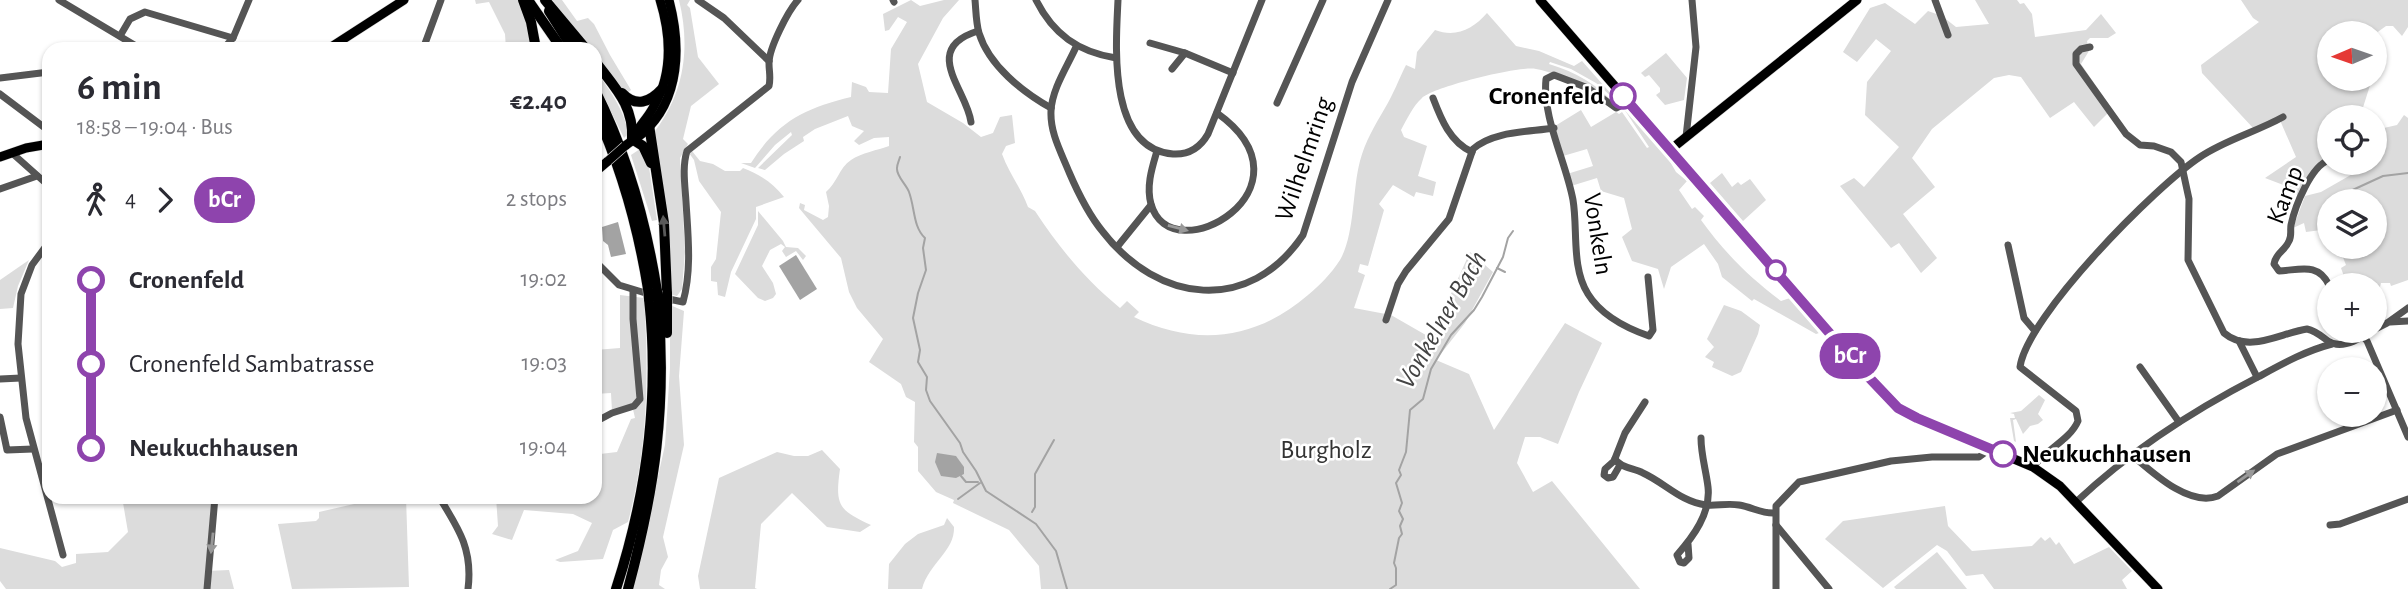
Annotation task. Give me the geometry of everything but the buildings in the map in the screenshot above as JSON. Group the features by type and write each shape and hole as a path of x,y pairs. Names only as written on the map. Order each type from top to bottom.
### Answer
{"highway":[{"path":"523,0 535,42"},
{"path":"528,0 557,42"},
{"path":"543,0 569,42"},
{"path":"543,0 580,42"},
{"path":"602,71 631,115 629,142 643,146 656,173"},
{"path":"612,85 629,99 639,102 650,100 662,89"},
{"path":"602,105 632,179 644,223 667,338 662,361 661,415 654,479 628,589"},
{"path":"616,589 637,517 650,437 657,296 665,236 649,125"},
{"path":"602,127 657,296"},
{"path":"602,133 611,148"}],"main road":[{"path":"339,42 404,0"},
{"path":"629,142 653,109 668,68 669,46 660,0"},
{"path":"602,166 642,134 666,99 676,71 677,32 669,0"},
{"path":"1540,0 1898,408 2033,467 2060,486 2158,589"},
{"path":"1670,150 1857,0"},
{"path":"0,157 42,146"}],"street":[{"path":"59,0 130,42"},
{"path":"229,42 249,0"},
{"path":"698,0 724,18 769,61"},
{"path":"602,269 614,282 633,290 684,302 688,286 685,172 687,152 769,86 769,61 788,12 798,0"},
{"path":"975,0 978,32 985,48 1007,75 1051,108"},
{"path":"1036,0 1041,11 1057,30 1076,47 1100,56 1116,58"},
{"path":"1118,0 1117,83 1123,107 1138,133 1157,151 1179,154 1196,148 1206,137 1262,0"},
{"path":"1278,103 1323,0"},
{"name":"Wilhelmring","path":"1076,47 1051,108 1053,132 1094,220 1116,247 1162,281 1197,291 1214,291 1253,280 1294,247 1304,231 1352,82 1388,0"},
{"path":"1686,138 1696,47 1692,0"},
{"path":"1935,0 1948,35"},
{"path":"425,42 438,3"},
{"path":"120,36 130,19 145,12 233,38"},
{"path":"971,122 966,103 952,77 950,59 962,38 978,32"},
{"path":"1150,43 1185,53 1233,73"},
{"path":"2090,47 2081,49 2076,54 2076,64 2123,131 2140,145 2154,146 2171,152 2182,162 2189,199 2188,260 2224,333 2238,341 2250,343 2307,329 2332,344"},
{"path":"1172,69 1185,53"},
{"path":"0,78 42,73"},
{"name":"Vonkeln","path":"1628,102 1612,107 1595,92 1558,75 1549,77 1546,89 1553,128 1573,198 1574,243 1587,293 1606,315 1648,336 1653,330 1648,277"},
{"path":"0,94 42,126"},
{"path":"1433,97 1446,128 1460,145 1472,152"},
{"path":"1157,151 1150,181 1151,205 1157,216 1165,224 1184,231 1212,227 1225,218 1249,191 1254,170 1252,153 1239,131 1217,113"},
{"path":"2033,467 2078,421 2076,411 2020,367 2035,331 2108,239 2183,169 2203,155 2283,117"},
{"path":"1386,320 1398,284 1406,271 1446,223 1472,152 1478,145 1511,134 1553,128"},
{"path":"12,153 42,180"},
{"name":"Kamp","path":"2317,167 2306,183 2291,224 2289,242 2277,254 2274,264 2278,271 2313,268 2320,273"},
{"path":"0,189 37,176"},
{"path":"1116,247 1151,205"},
{"path":"2008,245 2024,318 2035,331"},
{"path":"42,251 32,265 21,294 18,331 21,378 33,449 42,481"},
{"path":"602,418 634,406 640,399 633,290"},
{"path":"2389,322 2408,308"},
{"path":"2389,322 2408,321"},
{"path":"2238,341 2257,377"},
{"path":"2076,502 2132,455 2203,405 2302,354 2332,344 2345,343"},
{"path":"2365,343 2408,438"},
{"path":"2140,367 2179,422"},
{"path":"0,379 21,378"},
{"path":"1645,402 1625,433 1618,462 1642,472 1685,498 1707,505 1735,504 1765,513 1775,513"},
{"path":"2132,455 2179,490 2210,499 2277,454 2397,410"},
{"path":"0,417 7,450 33,449"},
{"path":"1688,544 1707,505 1708,486 1703,463 1702,438"},
{"path":"1776,589 1776,506 1799,482 1891,461 1932,457 1979,457 1990,449"},
{"path":"2330,525 2340,524 2408,499"},
{"path":"49,504 63,555"},
{"path":"207,589 214,504"},
{"path":"443,504 466,547 470,568 468,589"},
{"path":"1776,525 1829,589"}],"green space":[{"path":"475,0 518,0 522,5 531,42 506,42 505,34 489,2 476,4"},
{"path":"552,0 562,0 577,21 588,18 594,24 631,90 626,94 602,62 602,42 586,42"},
{"path":"679,0 690,0 687,5 690,8 698,57 719,84 691,106 683,139 688,144 680,158 685,252 682,289 677,296 669,294 652,135 671,104 682,71 684,36"},
{"name":"Burgholz","path":"911,0 920,6 944,0 959,0 943,18 918,64 927,102 981,137 993,133 1000,117 1012,115 1015,143 1006,146 1002,154 1028,207 1035,211 1074,263 1120,308 1127,301 1139,312 1134,317 1180,333 1225,334 1268,322 1308,295 1333,270 1345,250 1357,173 1367,140 1406,65 1415,69 1417,52 1435,30 1450,33 1464,30 1476,24 1487,13 1516,46 1539,51 1574,66 1582,61 1620,104 1596,83 1571,69 1550,62 1549,64 1594,85 1615,105 1577,84 1536,69 1496,74 1459,83 1429,93 1419,101 1401,130 1404,137 1427,146 1418,176 1436,182 1433,196 1416,192 1414,197 1393,185 1379,204 1384,210 1368,266 1360,264 1358,272 1365,275 1354,308 1391,315 1431,338 1470,252 1493,272 1465,323 1436,360 1469,374 1494,430 1565,323 1602,343 1558,444 1540,437 1525,437 1517,463 1533,492 1552,481 1640,589 1041,589 1039,566 1009,530 936,492 918,471 918,447 914,442 915,402 906,397 901,384 869,362 883,339 857,308 849,292 841,258 799,208 800,203 805,205 804,210 823,220 828,217 826,192 844,167 860,155 889,146 889,137 874,138 859,145 854,141 864,131 852,126 848,116 815,129 803,137 804,141 765,170 758,168 792,135 791,132 775,145 755,168 741,163 751,163 771,137 793,119 820,106 851,97 852,82 866,87 869,92 888,93 891,49 907,22 898,17 889,30 885,31 883,14"},
{"path":"1975,0 2017,0 2020,4 2024,3 2032,14 2035,37 2086,30 2101,14 2116,33 2108,38 2090,38 2087,41 2089,51 2081,64 2112,109 2094,127 2074,102 2050,118 2021,77 2009,75 1994,78 1932,129 1912,158 1935,187 1903,214 1937,258 1921,273 1899,243 1891,248 1840,186 1854,178 1864,187 1899,147 1865,115 1867,82 1891,51 1876,39 1857,62 1843,52 1870,8 1885,3 1915,24 1928,11 1942,16 1956,27 1989,24"},
{"path":"2241,0 2408,0 2408,27 2402,36 2393,26 2387,26 2387,21 2317,21 2317,91 2368,91 2364,105 2317,105 2317,166 2300,197 2286,186 2265,178 2296,157 2279,118 2254,129 2202,73 2201,65 2259,22 2253,18"},
{"path":"1666,53 1687,78 1684,100 1665,105 1656,95 1660,88 1649,75 1645,77 1641,73"},
{"path":"602,80 624,117 628,134 624,138 602,93"},
{"path":"1624,109 1668,158 1676,172 1687,181 1679,190 1692,209 1695,207 1704,216 1701,220 1719,243 1781,301 1790,298 1819,333 1816,334 1754,299 1752,301 1722,277 1718,264 1704,244 1671,267 1664,289 1658,269 1632,261 1622,237 1632,229 1624,198 1601,191 1597,178 1571,186 1567,174 1593,166 1587,149 1563,156 1555,126 1581,110 1591,127 1616,112 1622,112 1647,148 1649,147"},
{"path":"2404,115 2408,118 2408,280 2391,286 2387,283 2387,273 2343,273 2341,268 2346,265 2344,259 2387,259 2387,189 2326,189 2351,175 2387,175 2387,127 2397,125"},
{"path":"640,149 649,167 657,220 652,221 631,155"},
{"path":"692,151 700,161 725,171 740,171 743,168 755,173 784,197 756,207 756,219 731,272 725,297 718,295 717,282 711,281 721,212 699,181 694,160 689,153"},
{"path":"1722,173 1732,187 1738,182 1741,185 1750,179 1766,200 1743,221 1710,183"},
{"path":"2317,193 2317,231 2306,232 2304,223 2293,228 2305,196"},
{"path":"758,211 786,247 798,248 806,256 803,260 796,251 786,257 782,251 785,247 781,244 770,250 762,266 773,283 776,294 765,301 758,298 735,274 758,225"},
{"path":"29,260 18,286 13,308 0,309 0,280"},
{"path":"620,295 644,298 645,411 640,466 628,522 613,530 603,559 560,562 555,560 578,551 592,523 573,514 524,510 512,540 492,534 498,526 496,504 602,504 602,454 617,452 631,419 635,418 632,405 612,411 611,393 602,394 602,349 620,348"},
{"path":"670,305 684,311 679,376 684,445 663,537 668,557 661,570 659,585 665,589 633,589 665,445 670,368"},
{"path":"1724,305 1741,311 1760,325 1741,372 1732,376 1712,367 1714,362 1705,357 1714,347 1707,339"},
{"path":"2039,395 2045,400 2038,414 2043,420 2030,426 2023,434 2016,419 2013,420 2016,442 2014,441 2010,418 2015,418 2014,414 2010,413 2021,411"},
{"path":"822,450 840,469 838,491 841,505 852,515 871,525 860,532 827,527 792,493 761,524 757,589 700,589 698,576 719,478 777,452 808,456"},
{"path":"123,504 211,504 206,571 229,570 234,589 6,589 0,581 0,548 55,561 62,567 76,563 76,554 108,552 128,532"},
{"path":"354,504 406,504 409,587 292,589 278,524 316,521 319,512"},
{"path":"1945,506 1948,526 1972,551 2032,546 2041,537 2045,541 2050,537 2056,545 2059,542 2074,564 2109,547 2132,571 2122,580 2127,589 1994,589 1983,574 1966,576 1947,551 1937,545 1883,588 1825,539 1843,521"},
{"path":"947,518 954,527 953,535 922,589 888,589 889,564 905,544 918,534 944,525"},
{"path":"1937,552 1967,589 1894,587"}],"shaded area":[{"path":"618,222 626,254 611,257 608,245 603,241 602,227"},
{"path":"796,255 817,289 800,300 779,266"},
{"path":"937,453 956,456 964,467 964,474 956,478 941,476 935,462"}],"waterway":[{"path":"900,157 897,171 909,192 916,223 925,238 923,248 926,270 913,318 920,350 918,362 927,377 926,390 930,401 960,443 986,491 1036,524 1056,551 1067,589"},
{"path":"2355,189 2383,176 2408,173"},
{"name":"Vonkelner Bach","path":"1390,589 1396,585 1394,563 1402,534 1400,526 1403,519 1399,511 1402,503 1396,483 1401,475 1399,470 1406,452 1410,410 1423,399 1431,369 1451,335 1482,297 1513,231"},
{"path":"1497,268 1505,272"},
{"path":"1032,512 1035,507 1035,474 1054,440"},
{"path":"961,476 966,482 978,482"},
{"path":"958,499 980,483"}],"bus line":[{"name":"bCr","path":"1623,96 1882,393 1898,408 1917,418 2003,454"}],"place":[{"name":"Cronenfeld","path":"1623,96"},
{"name":"Neukuchhausen","path":"2003,454"}]}
